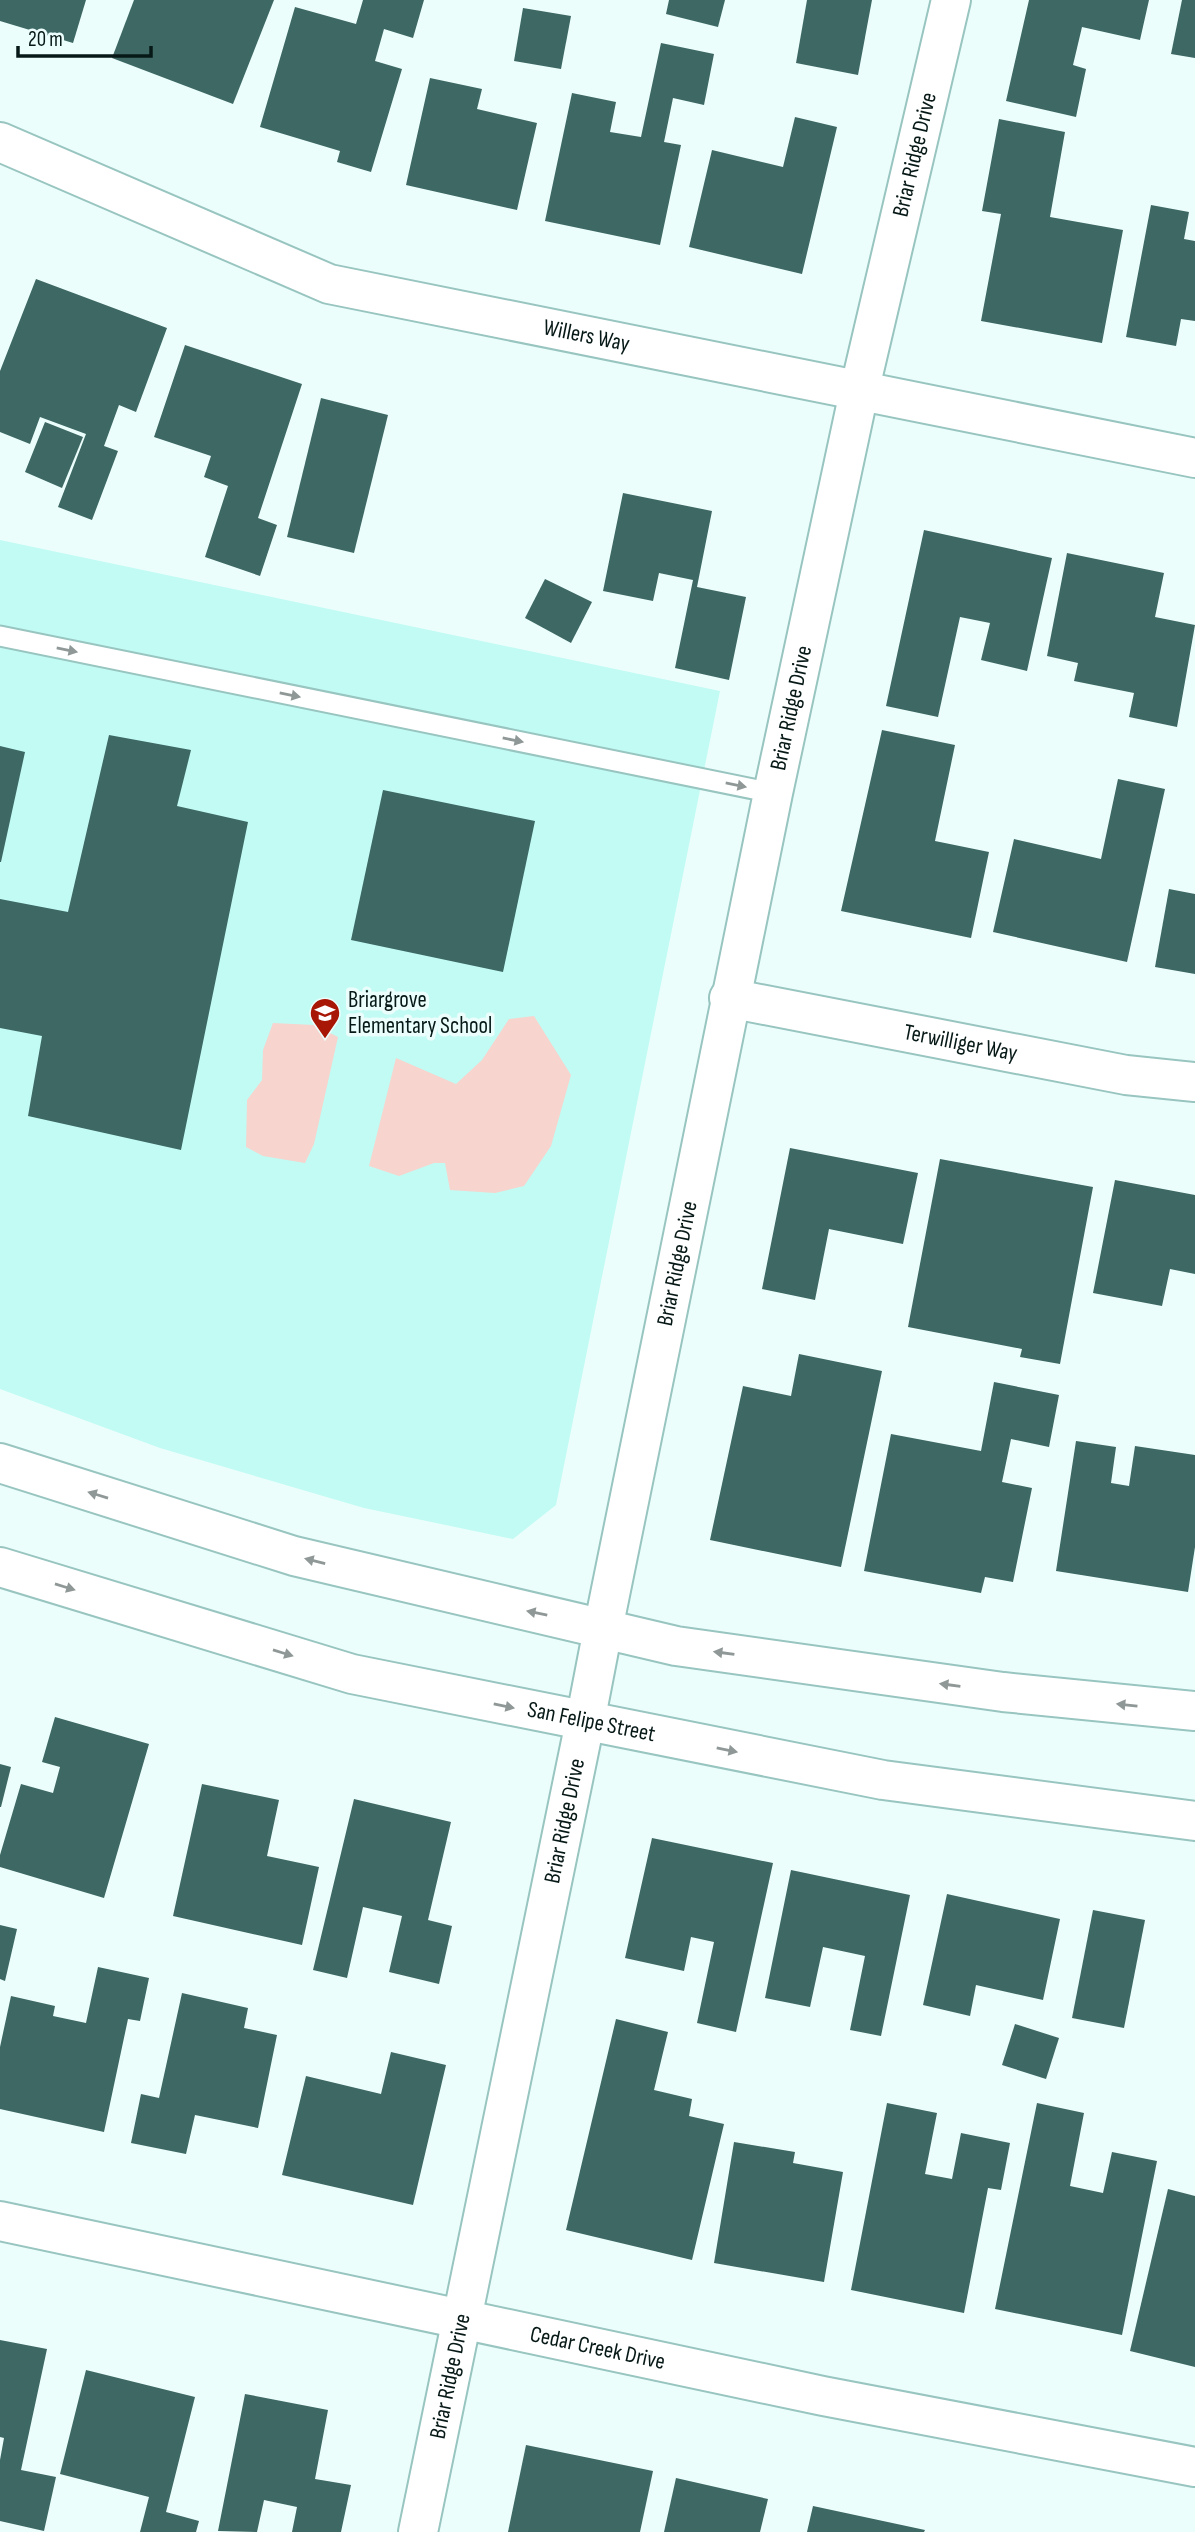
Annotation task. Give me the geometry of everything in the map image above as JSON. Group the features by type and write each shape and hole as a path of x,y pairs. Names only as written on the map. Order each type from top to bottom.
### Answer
{"street":[{"name":"Briar Ridge Drive","path":"418,2532 585,1722 729,998 859,392 951,0"},
{"name":"Willers Way","path":"0,142 329,284 1195,458"},
{"name":"Terwilliger Way","path":"729,998 1126,1075 1195,1082"},
{"path":"0,1463 293,1556 676,1646 1003,1692 1195,1711"},
{"name":"San Felipe Street","path":"0,1567 352,1674 883,1780 1195,1821"},
{"name":"Cedar Creek Drive","path":"0,2221 823,2396 1195,2467"}],"lane":[{"path":"0,636 773,793"}],"shaded area":[{"name":"Briargrove Elementary School","path":"0,540 720,691 556,1505 513,1539 364,1508 160,1448 0,1389"},
{"path":"534,1016 571,1075 551,1146 524,1186 495,1193 450,1190 445,1163 434,1163 399,1176 369,1166 396,1058 456,1084 482,1060 509,1019"},
{"path":"273,1023 314,1025 338,1037 314,1144 305,1163 263,1156 246,1147 247,1100 262,1080 263,1050"}],"building":[{"path":"0,0 86,0 73,43 0,21"},
{"path":"134,0 274,0 233,104 112,58"},
{"path":"363,0 424,0 413,38 384,29 375,61 402,69 371,172 337,162 340,151 260,127 295,7 356,24"},
{"path":"669,0 725,0 718,27 666,14"},
{"path":"807,0 872,0 858,75 796,63"},
{"path":"1029,0 1149,0 1140,40 1082,27 1073,65 1086,69 1076,117 1006,101"},
{"path":"1182,0 1195,0 1195,58 1171,54"},
{"path":"523,8 571,16 561,69 514,61"},
{"path":"661,43 714,54 704,105 673,98 664,142 681,145 660,245 545,221 572,93 616,102 610,132 641,137"},
{"path":"430,78 482,89 477,109 537,123 517,210 406,185"},
{"path":"795,117 837,127 802,274 689,247 712,150 783,167"},
{"path":"999,119 1065,132 1050,217 1123,230 1102,343 981,321 1001,214 982,211"},
{"path":"1151,205 1189,212 1184,239 1195,241 1195,321 1181,319 1176,346 1126,337"},
{"path":"36,279 167,328 136,412 119,405 104,446 118,451 92,520 58,507 86,434 40,417 30,444 0,432 0,371"},
{"path":"185,345 302,384 258,518 277,525 260,576 205,557 228,486 204,477 211,456 154,437"},
{"path":"321,398 388,415 354,553 287,537"},
{"path":"45,422 83,437 62,488 25,472"},
{"path":"623,493 712,511 697,587 746,597 729,680 675,668 693,580 659,573 653,601 603,591"},
{"path":"924,530 1052,558 1027,671 981,660 990,623 960,617 938,717 886,706"},
{"path":"1067,553 1164,573 1155,617 1195,625 1177,727 1129,717 1134,693 1074,681 1078,663 1047,656"},
{"path":"545,579 592,602 571,643 525,618"},
{"path":"882,730 955,745 935,841 989,852 971,938 841,911"},
{"path":"109,735 191,750 177,806 248,822 181,1150 28,1116 42,1036 0,1028 0,899 68,912"},
{"path":"0,746 25,752 1,862 0,862"},
{"path":"1118,779 1165,789 1127,962 993,932 1014,839 1101,859"},
{"path":"383,790 535,821 503,972 351,940"},
{"path":"1169,889 1195,894 1195,974 1155,967"},
{"path":"790,1148 918,1173 903,1244 829,1229 815,1300 762,1289"},
{"path":"940,1159 1093,1187 1060,1364 1020,1357 1022,1349 908,1327"},
{"path":"1115,1180 1195,1195 1195,1274 1170,1269 1162,1306 1093,1293"},
{"path":"799,1354 882,1371 841,1567 710,1540 743,1386 791,1396"},
{"path":"994,1382 1059,1395 1049,1447 1011,1439 1002,1482 1032,1488 1013,1582 985,1577 981,1593 864,1571 891,1434 981,1451"},
{"path":"1076,1441 1116,1447 1111,1483 1129,1486 1135,1446 1195,1455 1195,1547 1188,1592 1056,1571"},
{"path":"55,1717 149,1744 104,1898 0,1867 0,1855 21,1784 53,1793 60,1767 42,1762"},
{"path":"0,1764 11,1767 1,1807 0,1807"},
{"path":"202,1784 279,1800 267,1856 319,1867 302,1945 173,1916"},
{"path":"354,1799 451,1822 428,1920 452,1926 439,1984 389,1972 402,1916 363,1907 347,1978 313,1970"},
{"path":"652,1838 773,1863 736,2032 697,2023 714,1942 691,1937 684,1971 625,1958"},
{"path":"791,1870 910,1895 881,2036 850,2030 865,1956 823,1947 810,2007 765,1998"},
{"path":"947,1894 1060,1919 1043,2000 976,1985 970,2016 923,2005"},
{"path":"1093,1910 1145,1920 1124,2028 1072,2018"},
{"path":"0,1925 17,1929 5,1981 0,1979"},
{"path":"98,1967 149,1978 140,2021 128,2019 104,2132 0,2109 0,2047 11,1996 55,2006 53,2016 86,2023"},
{"path":"182,1993 248,2008 244,2028 277,2035 258,2128 195,2115 186,2154 131,2143 141,2094 159,2098"},
{"path":"616,2019 668,2032 654,2090 692,2099 689,2116 724,2124 692,2260 566,2230"},
{"path":"1015,2024 1059,2038 1046,2079 1002,2065"},
{"path":"391,2052 446,2065 413,2205 282,2175 306,2076 381,2094"},
{"path":"887,2103 937,2113 925,2174 952,2179 961,2133 1010,2143 1001,2190 988,2188 964,2313 851,2290"},
{"path":"1037,2103 1084,2113 1070,2186 1103,2193 1112,2152 1157,2161 1122,2335 995,2309"},
{"path":"734,2142 795,2152 793,2163 843,2172 824,2282 714,2263"},
{"path":"1168,2189 1195,2196 1195,2367 1130,2351"},
{"path":"0,2340 47,2349 21,2470 56,2477 44,2531 0,2521 0,2460 4,2438 0,2437"},
{"path":"86,2370 195,2397 166,2512 199,2521 196,2532 140,2532 149,2497 60,2474"},
{"path":"245,2394 328,2410 315,2479 351,2485 341,2532 292,2532 297,2507 264,2500 257,2532 218,2531"},
{"path":"526,2445 653,2471 640,2532 508,2532"},
{"path":"676,2478 768,2499 760,2532 664,2532"},
{"path":"813,2506 925,2530 807,2532"}],"place":[{"name":"Briargrove Elementary School","path":"325,1040"}]}
